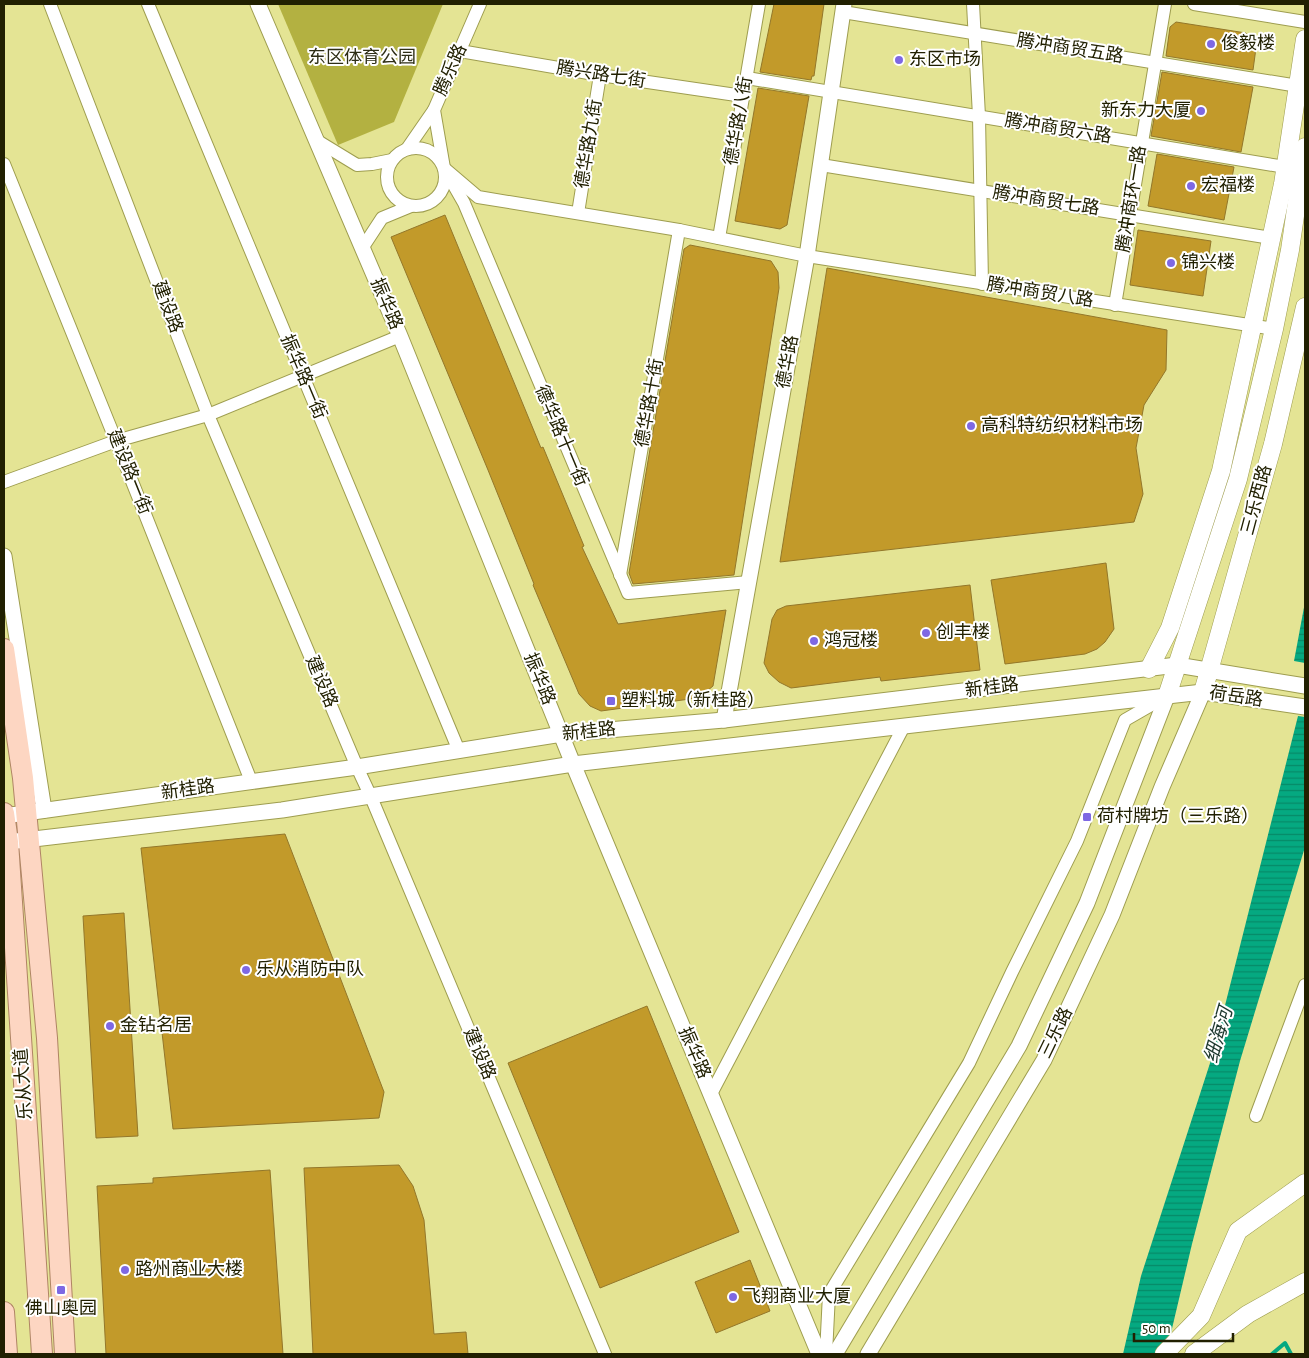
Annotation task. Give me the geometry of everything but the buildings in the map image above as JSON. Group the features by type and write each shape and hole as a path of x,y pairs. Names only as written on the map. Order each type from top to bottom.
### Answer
{"main road":[{"path":"1149,669 1170,628 1221,471 1285,167 1305,39"},
{"path":"1167,696 1238,479 1274,330 1290,250 1305,146"},
{"name":"三乐西路","path":"1203,692 1273,444 1305,307"},
{"path":"4,649 24,778 35,811 28,840 47,1038 65,1354"},
{"name":"乐从大道","path":"4,815 42,1354"},
{"path":"1168,1350 1201,1316 1238,1231 1305,1183"},
{"path":"1194,1354 1248,1314 1305,1282"},
{"path":"4,1312 7,1354"}],"street":[{"name":"建设路","path":"50,4 208,415 357,767 372,796 605,1354"},
{"name":"振华路一街","path":"148,4 459,751"},
{"name":"振华路","path":"258,4 400,336 573,764 819,1354"},
{"name":"腾乐路","path":"444,168 434,110 480,4"},
{"name":"德华路八街","path":"719,238 759,4"},
{"path":"972,4 979,116 982,284"},
{"name":"腾冲商环一路","path":"1115,305 1165,4"},
{"path":"1194,4 1305,22"},
{"name":"腾冲商贸五路","path":"844,8 974,33 1298,86"},
{"name":"德华路","path":"724,720 807,256 844,8"},
{"name":"腾兴路七街","path":"460,51 600,75 743,96"},
{"name":"德华路九街","path":"578,213 600,75"},
{"name":"腾冲商贸六路","path":"746,78 1285,167"},
{"path":"407,149 434,110"},
{"path":"316,140 357,165 392,160"},
{"path":"363,247 382,218 411,206 426,205 438,197 444,188 446,178 444,168 440,160 433,153 425,149 407,149 399,153 392,160 388,168 388,187 401,203 411,206"},
{"name":"建设路一街","path":"4,164 251,781"},
{"name":"腾冲商贸七路","path":"820,165 1271,238"},
{"name":"腾冲商贸八路","path":"444,168 478,197 680,230 807,256 1274,330"},
{"name":"德华路十一街","path":"444,168 464,203 628,593 749,582"},
{"name":"德华路十街","path":"620,576 680,230"},
{"path":"4,482 116,441 208,415 400,336"},
{"path":"4,556 35,811"},
{"name":"荷岳路","path":"1177,666 1305,686"},
{"name":"新桂路","path":"4,815 357,767 562,734 724,720 1177,666"},
{"name":"荷岳路","path":"1167,696 1203,692 1304,707"},
{"name":"三乐路","path":"868,1354 1044,1060 1112,914 1162,787 1203,692"},
{"path":"826,1354 829,1294 969,1063 1076,841 1125,720 1167,696"},
{"name":"新桂路","path":"6,841 282,810 573,764 1167,696"},
{"name":"三乐路","path":"835,1354 1019,1046 1087,903 1167,696"},
{"path":"711,1094 904,726"},
{"path":"1256,1116 1305,985"}],"green space":[{"name":"东区体育公园","path":"278,4 443,4 394,122 338,145"}],"water":[{"path":"1305,602 1305,663 1294,661"},
{"name":"细海河","path":"1298,716 1305,717 1305,847 1240,1061 1192,1244 1166,1354 1123,1354 1141,1276 1212,1057"}],"waterway":[{"path":"1272,1354 1285,1343 1291,1354"}],"place":[{"name":"俊毅楼","path":"1211,44"},
{"name":"东区市场","path":"899,60"},
{"name":"新东力大厦","path":"1201,111"},
{"name":"宏福楼","path":"1191,186"},
{"name":"锦兴楼","path":"1171,263"},
{"name":"高科特纺织材料市场","path":"971,426"},
{"name":"创丰楼","path":"926,633"},
{"name":"鸿冠楼","path":"814,641"},
{"name":"塑料城（新桂路）","path":"611,701"},
{"name":"荷村牌坊（三乐路）","path":"1087,817"},
{"name":"乐从消防中队","path":"246,970"},
{"name":"金钻名居","path":"110,1026"},
{"name":"路州商业大楼","path":"125,1270"},
{"name":"佛山奥园","path":"61,1290"},
{"name":"飞翔商业大厦","path":"733,1297"}]}
